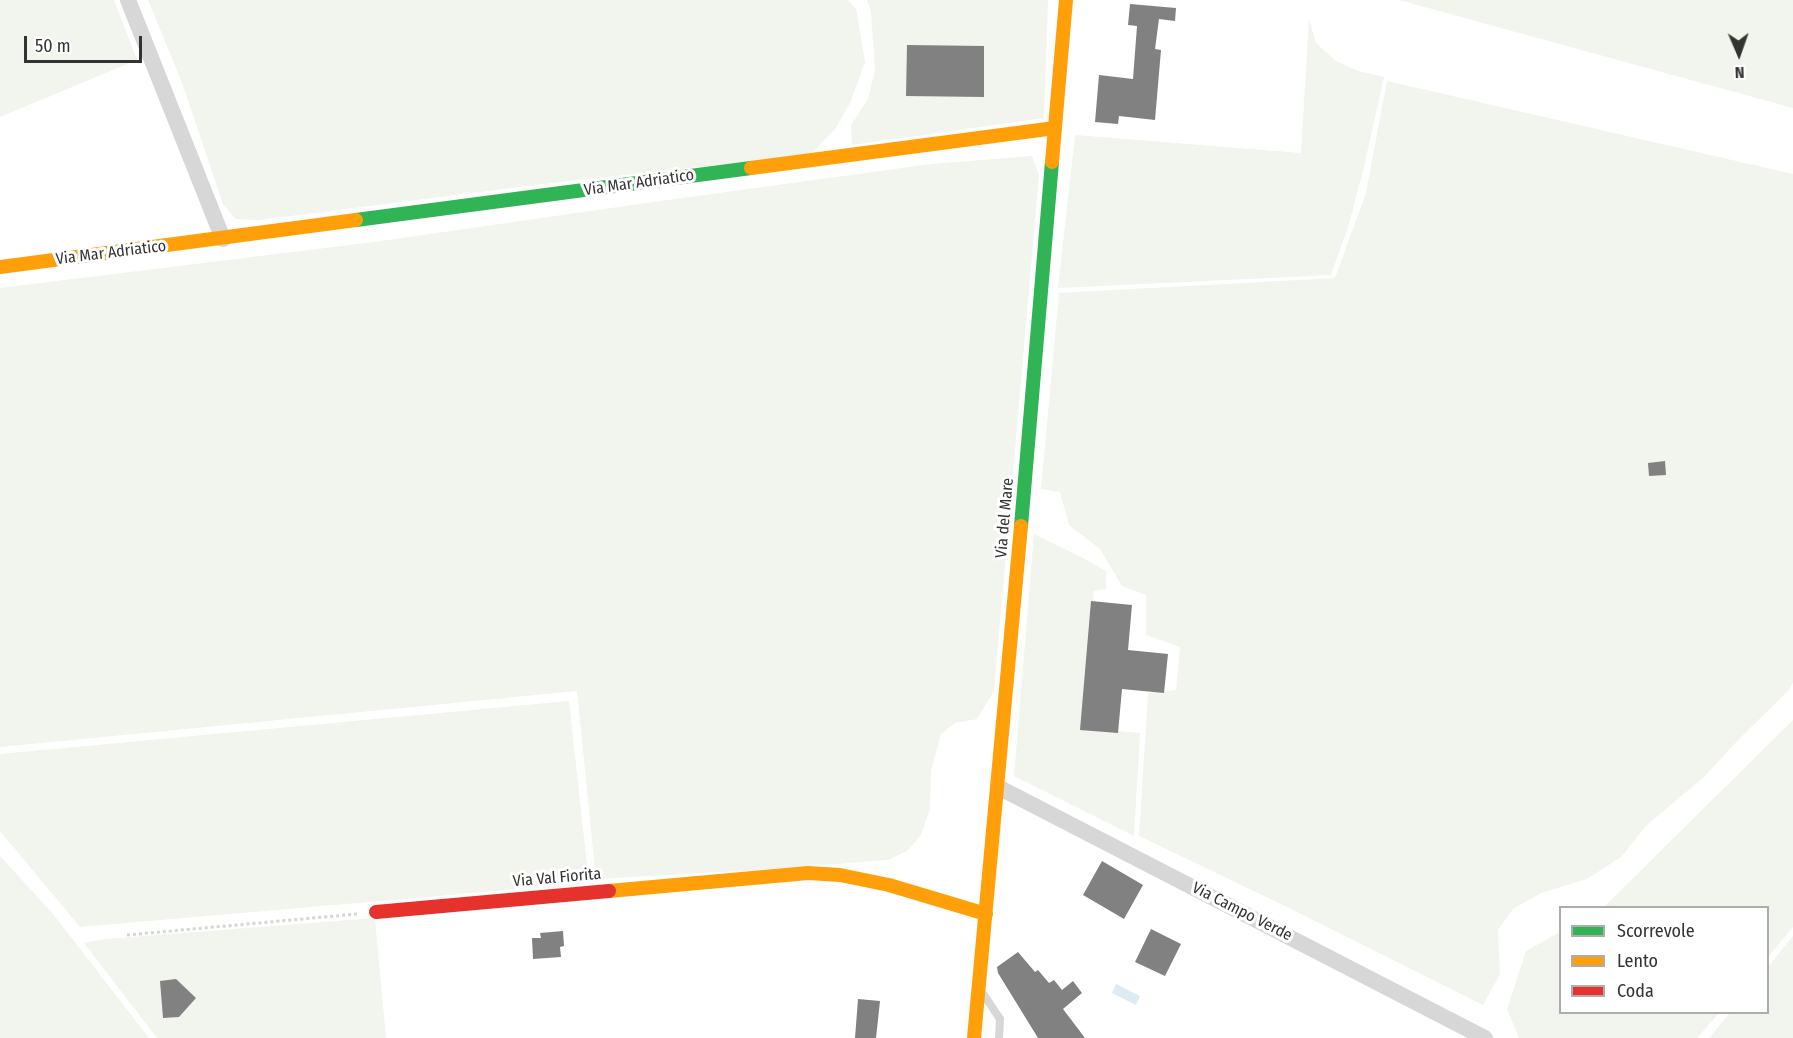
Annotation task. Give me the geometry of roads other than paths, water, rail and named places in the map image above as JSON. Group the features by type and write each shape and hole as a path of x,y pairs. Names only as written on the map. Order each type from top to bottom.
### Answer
{"street":[{"path":"128,0 223,239"},
{"name":"Via del Mare","path":"974,1038 1066,0"},
{"name":"Via Mar Adriatico","path":"0,267 1055,128"},
{"name":"Via Campo Verde","path":"998,787 1485,1038"},
{"name":"Via Val Fiorita","path":"376,912 808,873 840,875 889,885 986,914"}],"lane":[{"path":"979,988 1000,1019 999,1038"}]}
